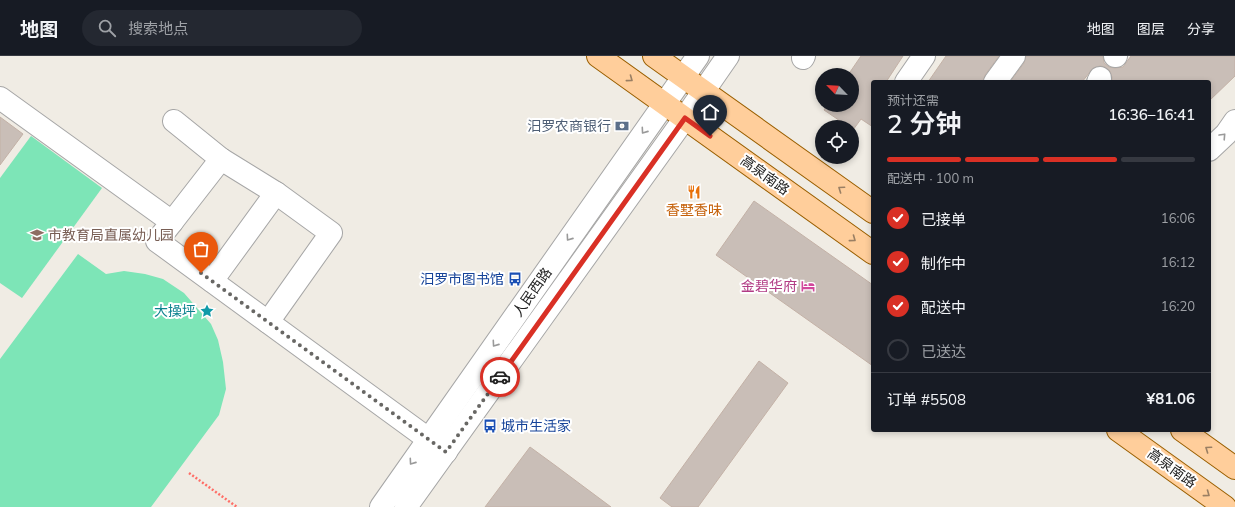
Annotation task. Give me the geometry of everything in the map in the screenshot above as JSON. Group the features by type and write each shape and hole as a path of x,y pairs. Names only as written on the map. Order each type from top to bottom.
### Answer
{"main road":[{"name":"高泉南路","path":"598,56 871,252"},
{"path":"654,56 871,211"},
{"name":"高泉南路","path":"1121,432 1225,507"},
{"path":"1185,432 1235,468"}],"street":[{"name":"人民西路","path":"381,507 698,56"},
{"name":"人民西路","path":"415,504 446,452 704,92 728,56"},
{"path":"907,80 924,56"},
{"path":"996,80 1014,56"},
{"path":"0,98 172,222"},
{"path":"174,121 222,158 276,193 331,233 268,322"},
{"path":"1211,148 1226,134 1235,121"},
{"path":"222,158 157,241 446,452"},
{"path":"212,281 276,193"}],"path":[{"path":"189,473 237,507"}],"green space":[{"name":"市教育局直属幼儿园","path":"31,136 102,188 22,298 0,283 0,178"},
{"path":"78,254 106,274 124,271 145,274 163,279 184,293 211,324 218,340 223,362 226,389 219,415 151,507 0,507 0,359"}],"building":[{"path":"861,56 903,56 887,80 871,80 871,126 861,119 859,122 859,120 839,120 827,112 859,112 859,68 853,68"},
{"path":"946,56 999,56 985,75 984,80 929,80"},
{"path":"1026,56 1103,56 1104,63 1109,67 1115,68 1123,67 1131,56 1235,56 1235,76 1211,99 1211,80 1112,80 1110,71 1105,67 1100,66 1093,68 1084,80 1011,80 1024,63"},
{"path":"0,117 23,134 0,165"},
{"path":"754,201 871,284 871,365 716,255"},
{"path":"759,361 788,383 698,507 672,507 660,498"},
{"path":"530,447 556,466 611,507 485,507"}],"way so far":[{"path":"201,273 446,452 500,377"}],"place":[{"name":"汨罗农商银行","path":"622,126"},
{"name":"香墅香味","path":"694,192"},
{"name":"市教育局直属幼儿园","path":"37,235"},
{"name":"汨罗市图书馆","path":"515,279"},
{"name":"金碧华府","path":"808,286"},
{"name":"大操坪","path":"207,311"},
{"name":"城市生活家","path":"490,426"}],"route":[{"path":"500,377 685,118 710,136"}]}
